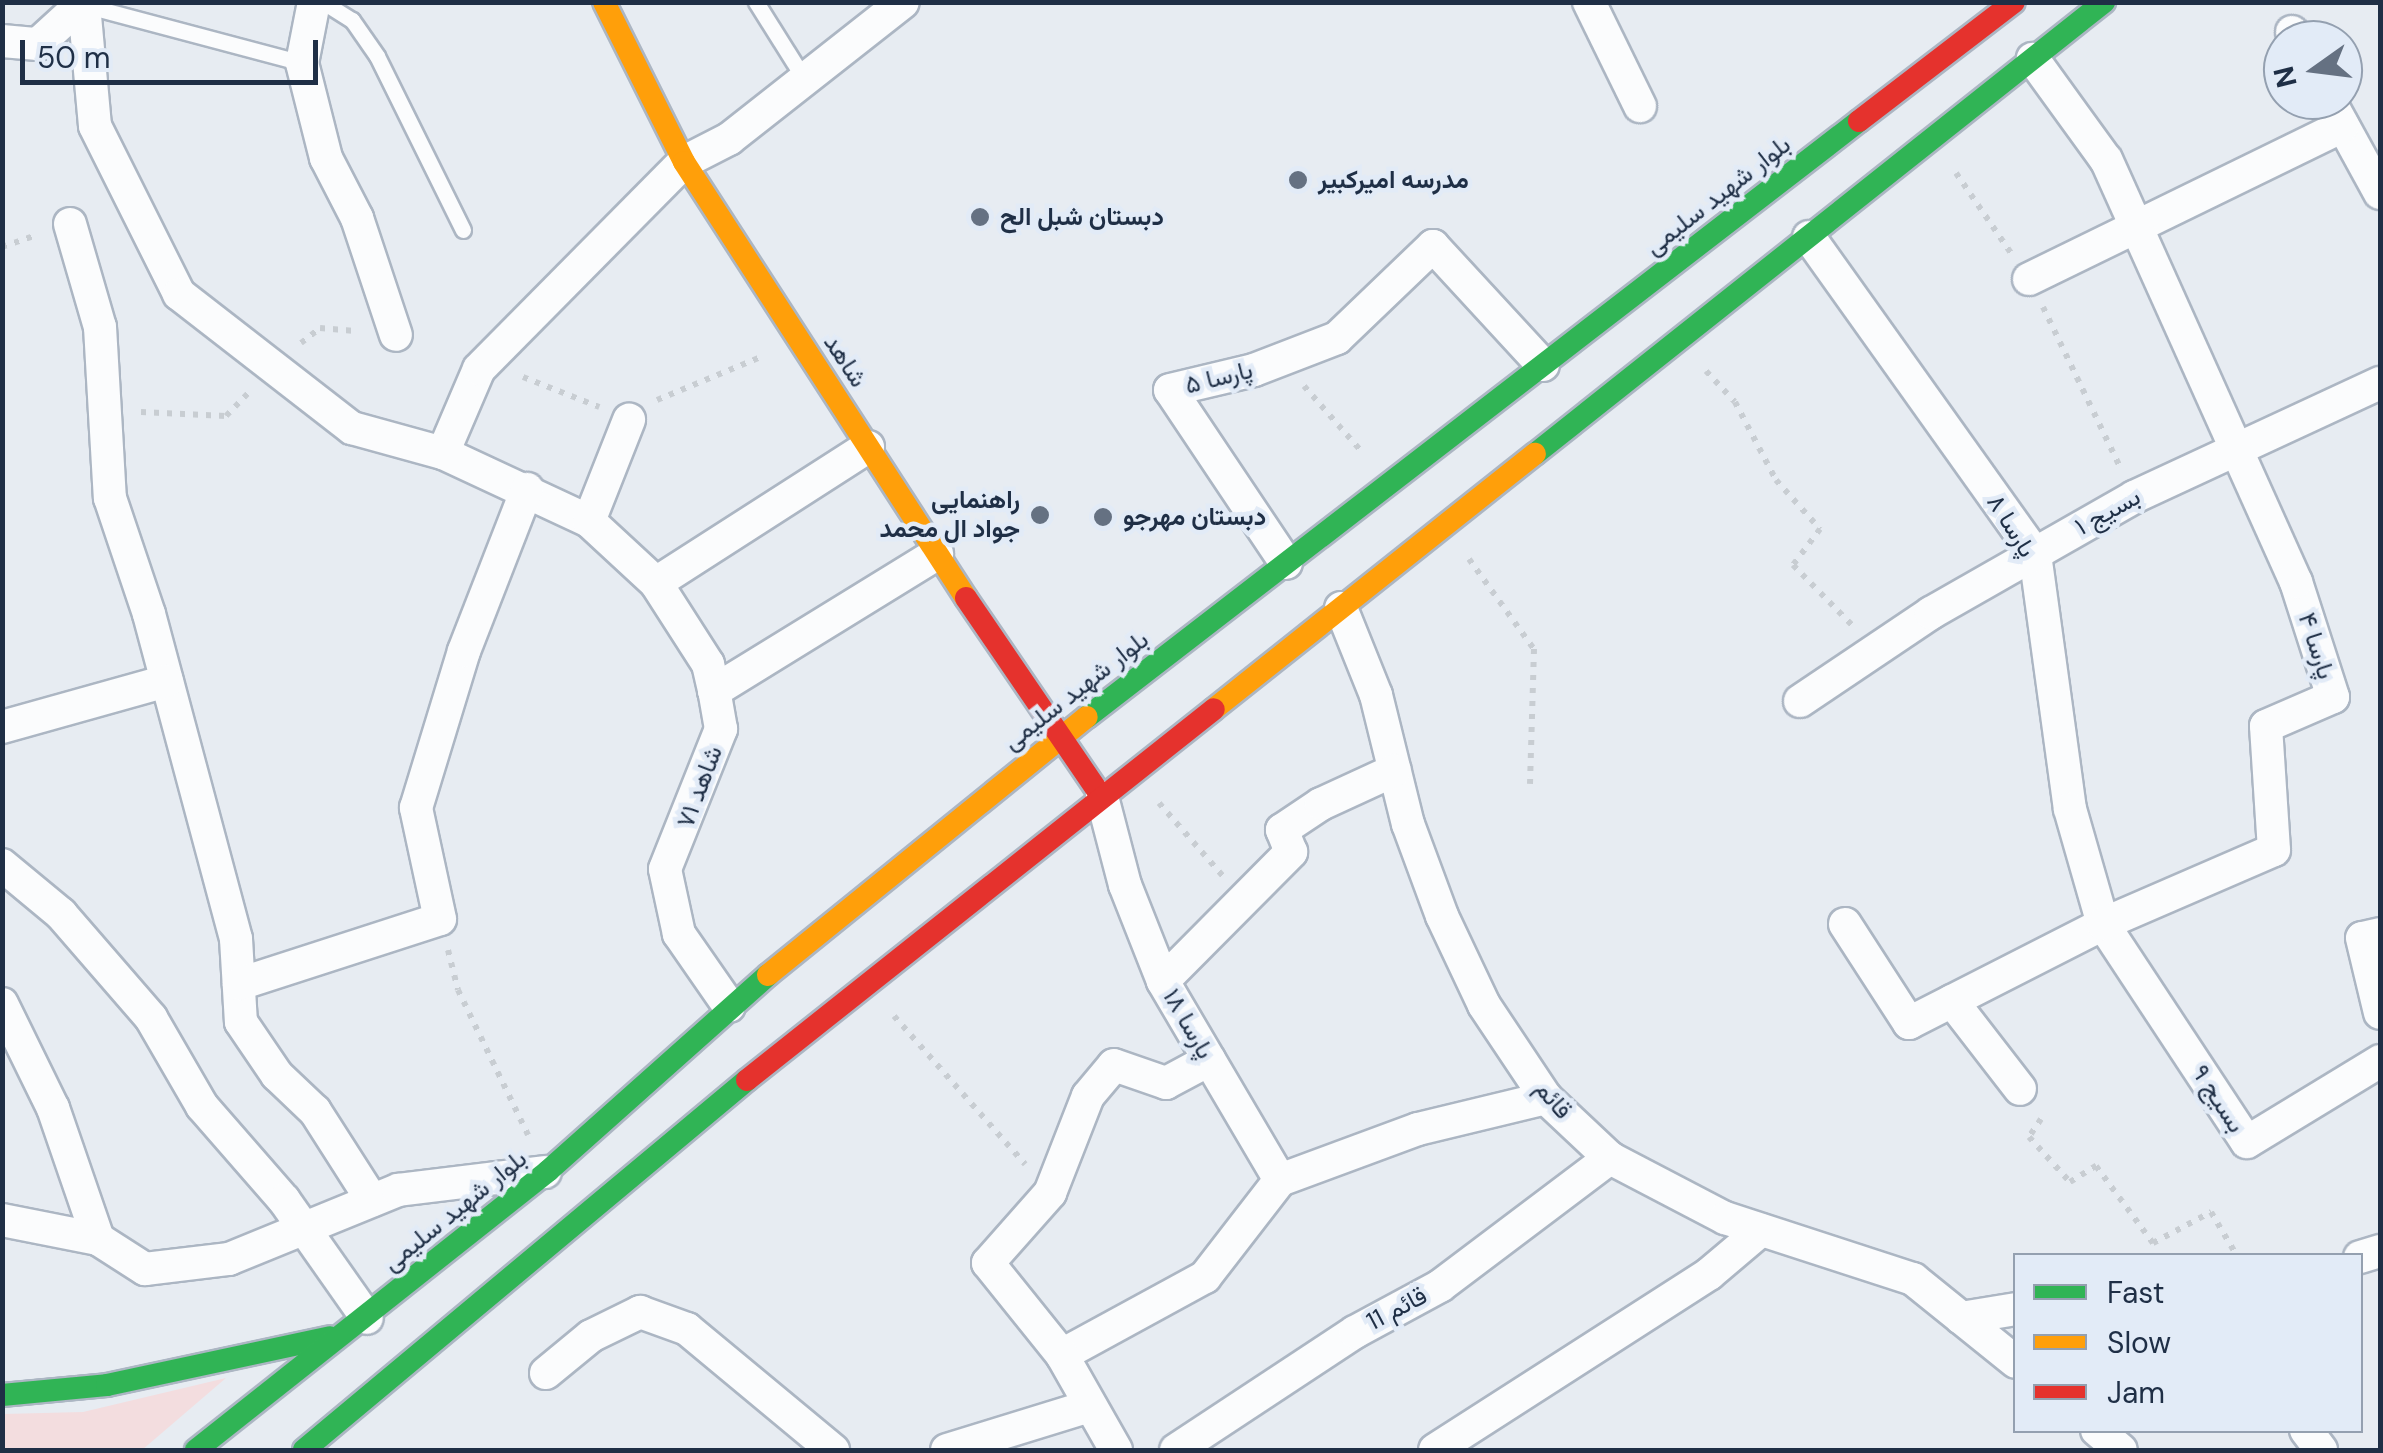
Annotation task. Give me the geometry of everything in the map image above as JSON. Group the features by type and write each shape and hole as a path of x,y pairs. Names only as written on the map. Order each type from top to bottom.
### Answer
{"main road":[{"name":"شاهد","path":"604,2 684,162 1058,740 1102,797"},
{"name":"بلوار شهید سلیمی","path":"196,1450 548,1172 729,1006 1058,740 2014,2"},
{"path":"304,1450 867,984 2104,2"},
{"path":"2,1395 107,1385 354,1327"},
{"path":"340,1450 355,1408"}],"street":[{"path":"314,2 302,63 326,158 358,218 396,335"},
{"path":"442,454 479,369 684,162 729,139 903,2"},
{"path":"1589,2 1640,106"},
{"path":"2,41 38,44 84,4"},
{"name":"شاهد ۷۱","path":"84,4 95,126 179,294 352,428 442,454 527,489 589,521 656,583 708,664 721,729 666,869 679,934 729,1006"},
{"name":"پارسا ۴","path":"1846,924 1909,1023 2103,924 2274,850 2266,726 2333,696 2296,582 2106,160 2032,60"},
{"path":"2029,279 2135,226 2324,120"},
{"path":"2340,120 2380,193"},
{"path":"70,224 100,327 110,498 167,682 236,939 240,1022 277,1075 315,1111 372,1200"},
{"name":"پارسا ۸","path":"1809,237 2034,554 2070,809 2103,924"},
{"name":"پارسا ۵","path":"1286,562 1170,390 1281,360 1337,338 1433,246 1543,364"},
{"name":"بسیج ۱","path":"1800,701 2034,554 2235,445 2380,383"},
{"path":"589,521 629,420"},
{"path":"656,583 868,447"},
{"path":"239,984 440,919 416,808 464,651 527,489"},
{"path":"714,691 937,554"},
{"name":"قائم","path":"1340,608 1376,695 1395,770 1442,916 1484,1005 1546,1098 1610,1158 1725,1218 1913,1280 2013,1360"},
{"path":"2,726 167,682"},
{"path":"1163,980 1291,852 1282,830 1321,804 1395,770"},
{"name":"پارسا ۱۸","path":"1102,797 1125,884 1163,980 1280,1180"},
{"path":"2,865 60,914 151,1018 202,1106 302,1228 354,1327"},
{"name":"بسیج ۹","path":"2103,924 2247,1142 2380,1060"},
{"path":"2380,934 2362,938 2380,1014"},
{"path":"1952,1001 2020,1088"},
{"path":"2,1004 60,1125 98,1239"},
{"path":"1116,1450 1087,1407 1062,1356 988,1264 1050,1193 1088,1096 1114,1065 1166,1083 1209,1060"},
{"path":"1062,1356 1205,1277 1246,1232 1280,1180 1418,1129 1546,1098"},
{"name":"قائم 11","path":"1176,1450 1355,1332 1440,1286 1610,1158"},
{"path":"2,1220 98,1239 145,1270 229,1259 398,1190 548,1172"},
{"path":"1435,1450 1709,1274 1761,1230"},
{"path":"1961,1318 2013,1309"},
{"path":"546,1373 591,1336 640,1312 687,1330 833,1450"},
{"path":"947,1450 1087,1407"},
{"path":"2101,1433 2121,1450"}],"lane":[{"path":"323,2 352,20 377,56 462,230"},
{"path":"756,2 805,80"},
{"path":"84,4 302,63"}],"path":[{"path":"1677,341 1735,402 1776,480 1820,529 1793,565 1876,650"},
{"path":"1281,360 1389,483"},
{"path":"1444,526 1534,649 1530,784"},
{"path":"1132,774 1244,899"},
{"path":"440,919 458,990 548,1172"},
{"path":"867,984 1050,1193"},
{"path":"2020,1088 2041,1119 2029,1137 2070,1182 2096,1166 2154,1243 2211,1212 2235,1253"}],"shaded area":[{"path":"226,1378 142,1450 3,1450 3,1414 83,1412"}],"traffic: fast":[{"path":"1535,454 2104,2"},
{"path":"1087,717 1859,121"},
{"path":"196,1450 548,1171 768,975"},
{"path":"304,1450 747,1080"},
{"path":"2,1395 107,1385 330,1337"}],"traffic: slow":[{"path":"604,2 684,162 966,598"},
{"path":"1214,709 1535,454"},
{"path":"768,975 1087,717"}],"traffic: jam":[{"path":"1859,121 2014,2"},
{"path":"966,598 1102,797"},
{"path":"747,1080 1214,709"}],"place":[{"name":"مدرسه امیرکبیر","path":"1298,180"},
{"name":"دبستان شبل الح","path":"980,217"},
{"name":"راهنمایی جواد ال محمد","path":"1040,515"},
{"name":"دبستان مهرجو","path":"1103,517"}]}
